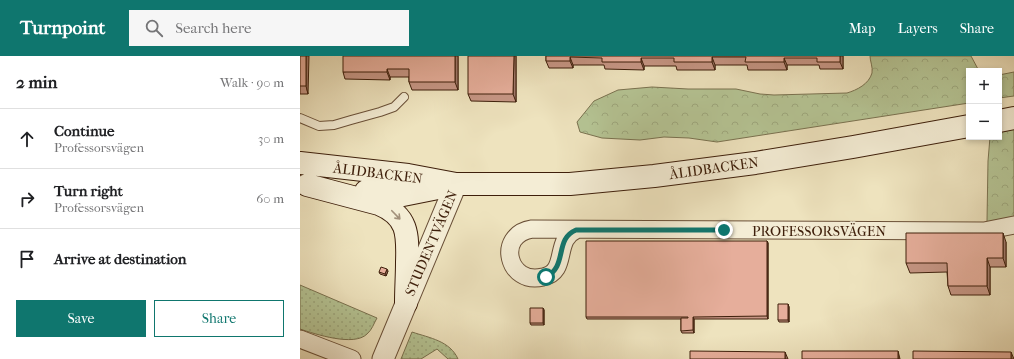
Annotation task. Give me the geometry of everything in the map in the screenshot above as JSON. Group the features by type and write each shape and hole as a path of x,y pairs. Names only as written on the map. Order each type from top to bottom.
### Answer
{"main road":[{"path":"1002,120 1014,118"},
{"name":"ÅLIDBACKEN","path":"300,162 408,175 456,184 570,184 654,176 755,163 845,149 966,127"},
{"name":"ÅLIDBACKEN","path":"304,185 403,195 456,184"},
{"name":"STUDENTVÄGEN","path":"304,185 379,204 389,208 396,214 406,230 408,241 406,303"}],"street":[{"name":"STUDENTVÄGEN","path":"383,359 456,184"},
{"name":"PROFESSORSVÄGEN","path":"576,230 984,231 1014,225"},
{"path":"300,339 352,359"}],"lane":[{"path":"300,118 318,126 334,125 394,107 404,97"}],"green space":[{"path":"870,56 971,56 977,68 966,68 966,103 717,142 689,138 664,137 640,140 602,138 580,132 577,122 594,101 618,90 652,87 736,89 774,95 847,93 862,86 870,77 872,71"},
{"path":"1014,72 1014,96 1002,98 1002,74"},
{"path":"1014,118 1014,225 984,231 987,221 990,140 1002,140 1002,120"},
{"path":"300,285 377,318 372,328 361,338 353,339 334,338 300,329"},
{"path":"412,332 445,344 458,359 448,359 437,349 421,359 401,359"}],"building":[{"path":"300,56 306,56 306,86 300,86"},
{"path":"343,56 455,56 455,82 409,82 409,69 387,69 387,72 343,72"},
{"path":"468,56 514,56 513,94 468,94"},
{"path":"546,56 840,56 840,62 817,62 817,58 784,58 784,62 745,62 746,57 712,57 712,62 674,62 674,58 641,58 641,62 602,62 602,58 570,57 570,61 546,61"},
{"path":"906,233 1003,233 1003,258 987,258 987,286 948,286 947,263 906,263"},
{"path":"586,241 767,241 767,316 693,317 693,330 681,331 681,318 688,317 586,317"},
{"path":"381,267 387,269 385,274 379,272"},
{"path":"778,304 788,304 788,320 778,320"},
{"path":"530,308 543,308 543,323 530,323"},
{"path":"690,351 785,352 785,359 690,359"},
{"path":"802,351 898,351 898,359 802,359"},
{"path":"913,351 1011,352 1011,359 913,359"}],"route":[{"path":"546,277 551,274 558,265 563,243 566,237 576,230 724,230"}]}
